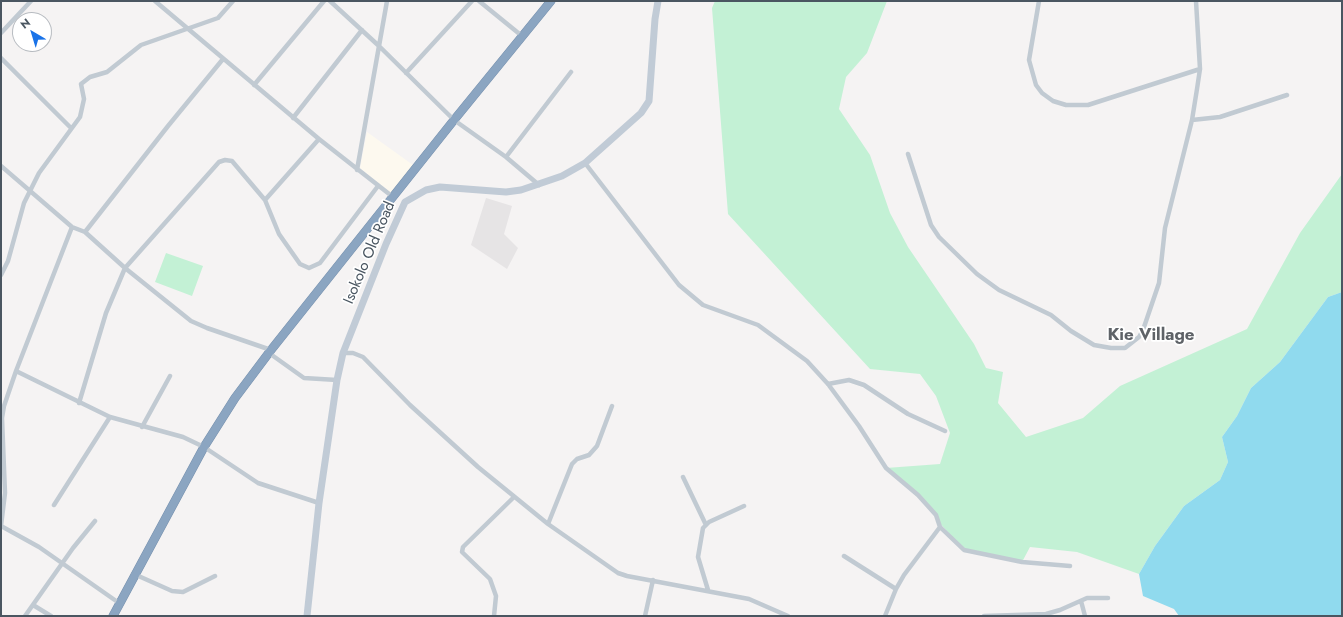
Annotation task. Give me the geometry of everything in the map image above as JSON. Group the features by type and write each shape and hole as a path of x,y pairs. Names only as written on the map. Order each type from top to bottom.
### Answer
{"highway":[{"path":"112,616 204,448 235,398 395,194 551,1"}],"street":[{"path":"1,33 31,1"},
{"path":"155,1 357,170 378,186 395,194 405,202"},
{"path":"1,275 8,261 24,203 39,173 80,117 84,99 80,88 85,80 94,75 107,72 141,46 218,18 233,1"},
{"path":"254,84 324,1"},
{"path":"330,1 379,46 454,120 506,157 540,185"},
{"path":"357,170 387,1"},
{"path":"406,73 472,1"},
{"path":"479,1 522,36"},
{"name":"Isokolo Old Road","path":"307,616 319,503 337,380 343,353 386,244 405,202 426,190 440,187 506,192 540,185 562,176 585,163 641,113 649,101 654,19 658,1"},
{"path":"1039,1 1029,60 1036,85 1042,93 1053,100 1066,105 1088,105 1200,69"},
{"path":"908,154 931,225 940,237 977,274 999,290 1051,315 1071,331 1087,341 1102,347 1120,349 1139,337 1151,310 1159,283 1165,228 1192,120 1200,69 1196,1"},
{"path":"293,118 362,30"},
{"path":"1,58 71,128"},
{"path":"85,232 168,126 224,59"},
{"path":"506,157 571,72"},
{"path":"1192,120 1220,117 1287,95"},
{"path":"265,200 319,139"},
{"path":"79,403 106,313 125,268 219,162 225,160 232,161 265,200 279,234 300,264 309,268 320,263 378,186"},
{"path":"585,163 679,285 703,305 750,322 771,334 807,361 828,384 859,426 886,468 931,508 936,515 940,527 964,550 1022,562 1070,566"},
{"path":"1,166 72,227 85,232 125,268 191,321 270,352 304,378 337,380"},
{"path":"72,227 16,371 4,406 2,418 5,493 1,526 39,547 119,603"},
{"path":"343,353 353,353 363,357 425,420 514,497 548,524 622,575 708,590 749,599 788,616"},
{"path":"16,371 110,418 183,437 204,448 258,483 319,503"},
{"path":"142,427 170,376"},
{"path":"828,384 849,380 864,385 908,414 945,431"},
{"path":"548,524 572,464 577,459 589,455 597,446 612,406"},
{"path":"54,505 110,418"},
{"path":"683,477 706,525"},
{"path":"494,616 496,596 490,579 462,552 463,548 514,497"},
{"path":"708,590 698,557 701,533 706,525 744,506"},
{"path":"25,616 95,520"},
{"path":"885,616 896,589 915,558 940,527"},
{"path":"844,556 896,589"},
{"path":"134,574 172,592 183,592 215,576"},
{"path":"645,616 653,580"},
{"path":"984,616 1046,614 1087,598 1108,598"},
{"path":"1081,601 1085,616"},
{"path":"33,606 51,616"}],"shaded area":[{"path":"367,132 413,165 391,193 360,168"},
{"path":"486,198 512,206 504,234 518,248 507,269 471,245"}],"green space":[{"path":"715,1 887,1 867,53 846,77 839,109 870,155 890,213 908,247 974,344 986,368 1003,372 998,403 1026,437 1083,418 1120,386 1247,329 1300,233 1342,174 1342,292 1328,297 1280,362 1251,388 1237,416 1222,437 1228,462 1220,480 1184,506 1155,546 1139,574 1077,552 1030,547 1022,562 964,550 936,519 935,513 886,468 940,464 950,433 936,396 920,374 870,369 728,214 712,8"},
{"path":"166,253 203,266 192,296 155,282"}],"water":[{"path":"1342,292 1342,616 1179,616 1174,609 1143,596 1139,574 1155,546 1184,506 1220,480 1228,462 1222,437 1237,416 1251,388 1280,362 1328,297"}],"district":[{"name":"Kie Village","path":"1151,336"}]}
